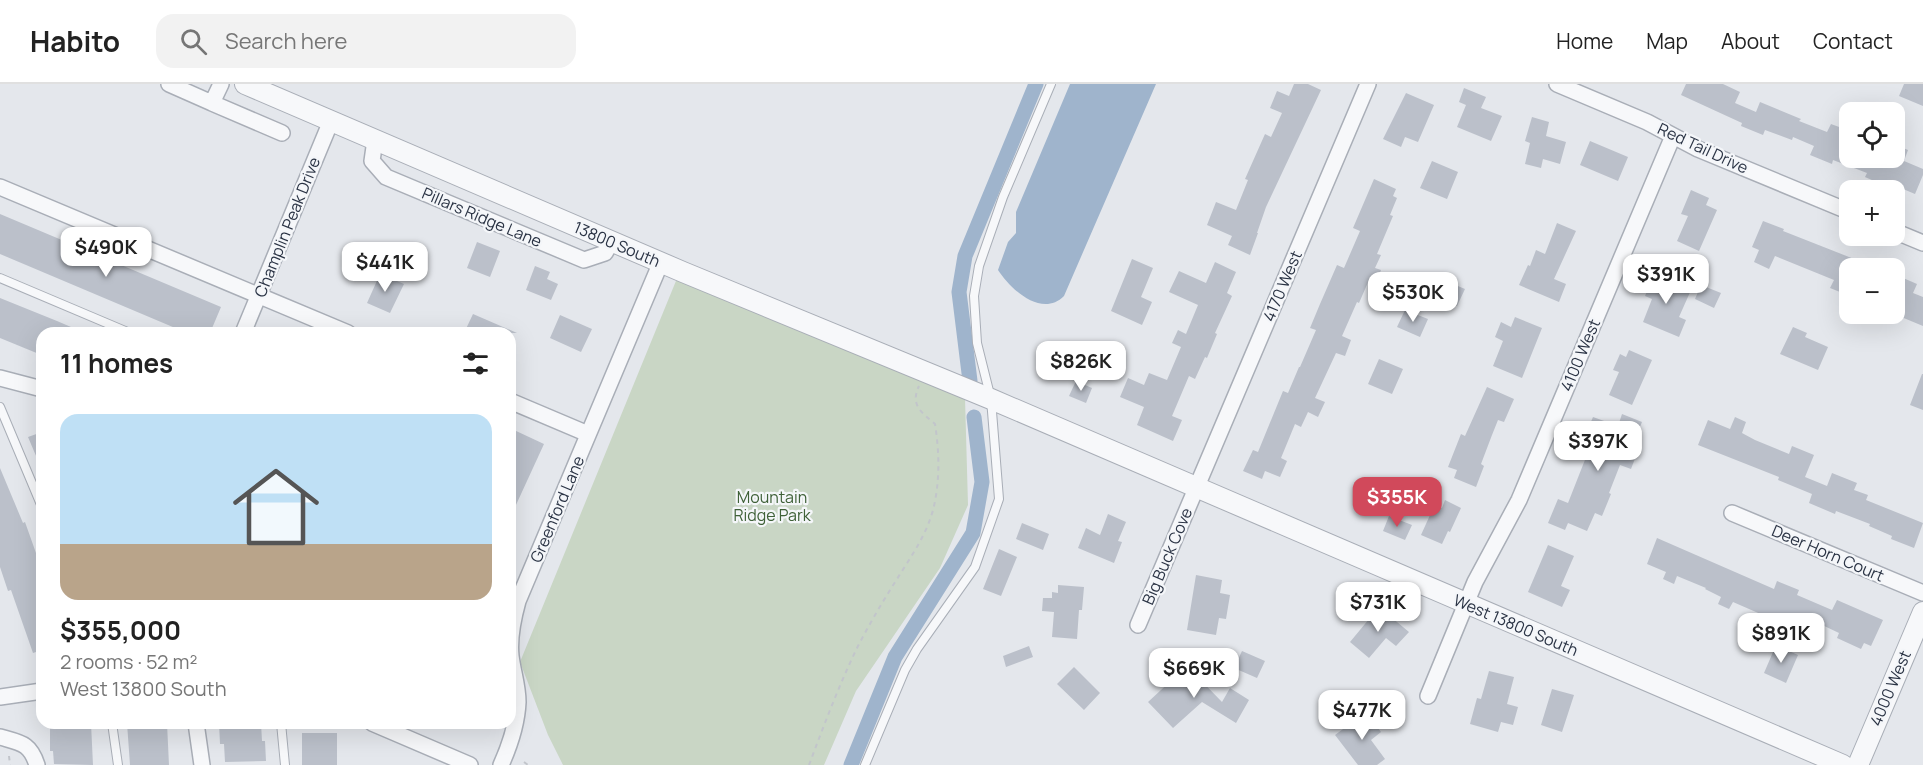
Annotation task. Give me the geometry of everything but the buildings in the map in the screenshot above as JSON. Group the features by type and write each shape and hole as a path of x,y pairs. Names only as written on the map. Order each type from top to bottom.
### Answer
{"street":[{"path":"169,84 282,134"},
{"path":"212,103 221,84"},
{"name":"13800 South","path":"245,84 612,242 991,399"},
{"name":"4170 West","path":"1196,488 1368,84"},
{"name":"Red Tail Drive","path":"1557,84 1647,122 1698,149 1839,207"},
{"name":"Champlin Peak Drive","path":"246,327 331,121"},
{"name":"4100 West","path":"1428,696 1488,555 1519,500 1673,136"},
{"name":"Pillars Ridge Lane","path":"375,140 372,161 386,177 584,260 605,253 612,242"},
{"path":"0,187 334,327"},
{"path":"1905,236 1923,243"},
{"name":"Greenford Lane","path":"516,592 588,434 661,262"},
{"path":"0,378 36,387"},
{"name":"West 13800 South","path":"991,399 1843,765"},
{"path":"516,404 588,434"},
{"name":"Big Buck Cove","path":"1137,625 1196,488"},
{"name":"Deer Horn Court","path":"1732,513 1923,593"},
{"name":"4000 West","path":"1858,765 1923,612"},
{"path":"0,697 36,692"},
{"name":"Greenford Lane","path":"516,694 518,701 516,716"},
{"path":"197,729 202,765"},
{"path":"386,729 470,765"},
{"name":"Greenford Lane","path":"501,765 514,729"},
{"path":"0,737 26,744 34,754 37,765"}],"lane":[{"path":"865,765 905,670 917,649 975,567 999,499 991,399 977,343 975,297 979,266 1003,197 1051,84"},
{"path":"0,278 116,327"},
{"path":"0,406 36,493"},
{"path":"113,729 118,765"},
{"path":"282,729 285,765"}],"path":[{"path":"809,765 837,692 858,647 916,548 935,503 939,451 935,424 922,413 915,403 915,394 920,386"},
{"path":"9,753 10,765"},
{"path":"524,762 528,765"}],"green space":[{"name":"Mountain Ridge Park","path":"678,276 965,398 968,505 940,568 856,691 824,765 563,765 548,735 520,662"}],"water":[{"path":"1070,84 1156,84 1064,296 1055,302 1037,303 1019,293 998,270 1008,242 1016,233 1016,212"}],"waterway":[{"path":"970,381 959,292 965,256 1036,84"},
{"path":"851,765 895,657 973,533 982,482 974,417"}]}
